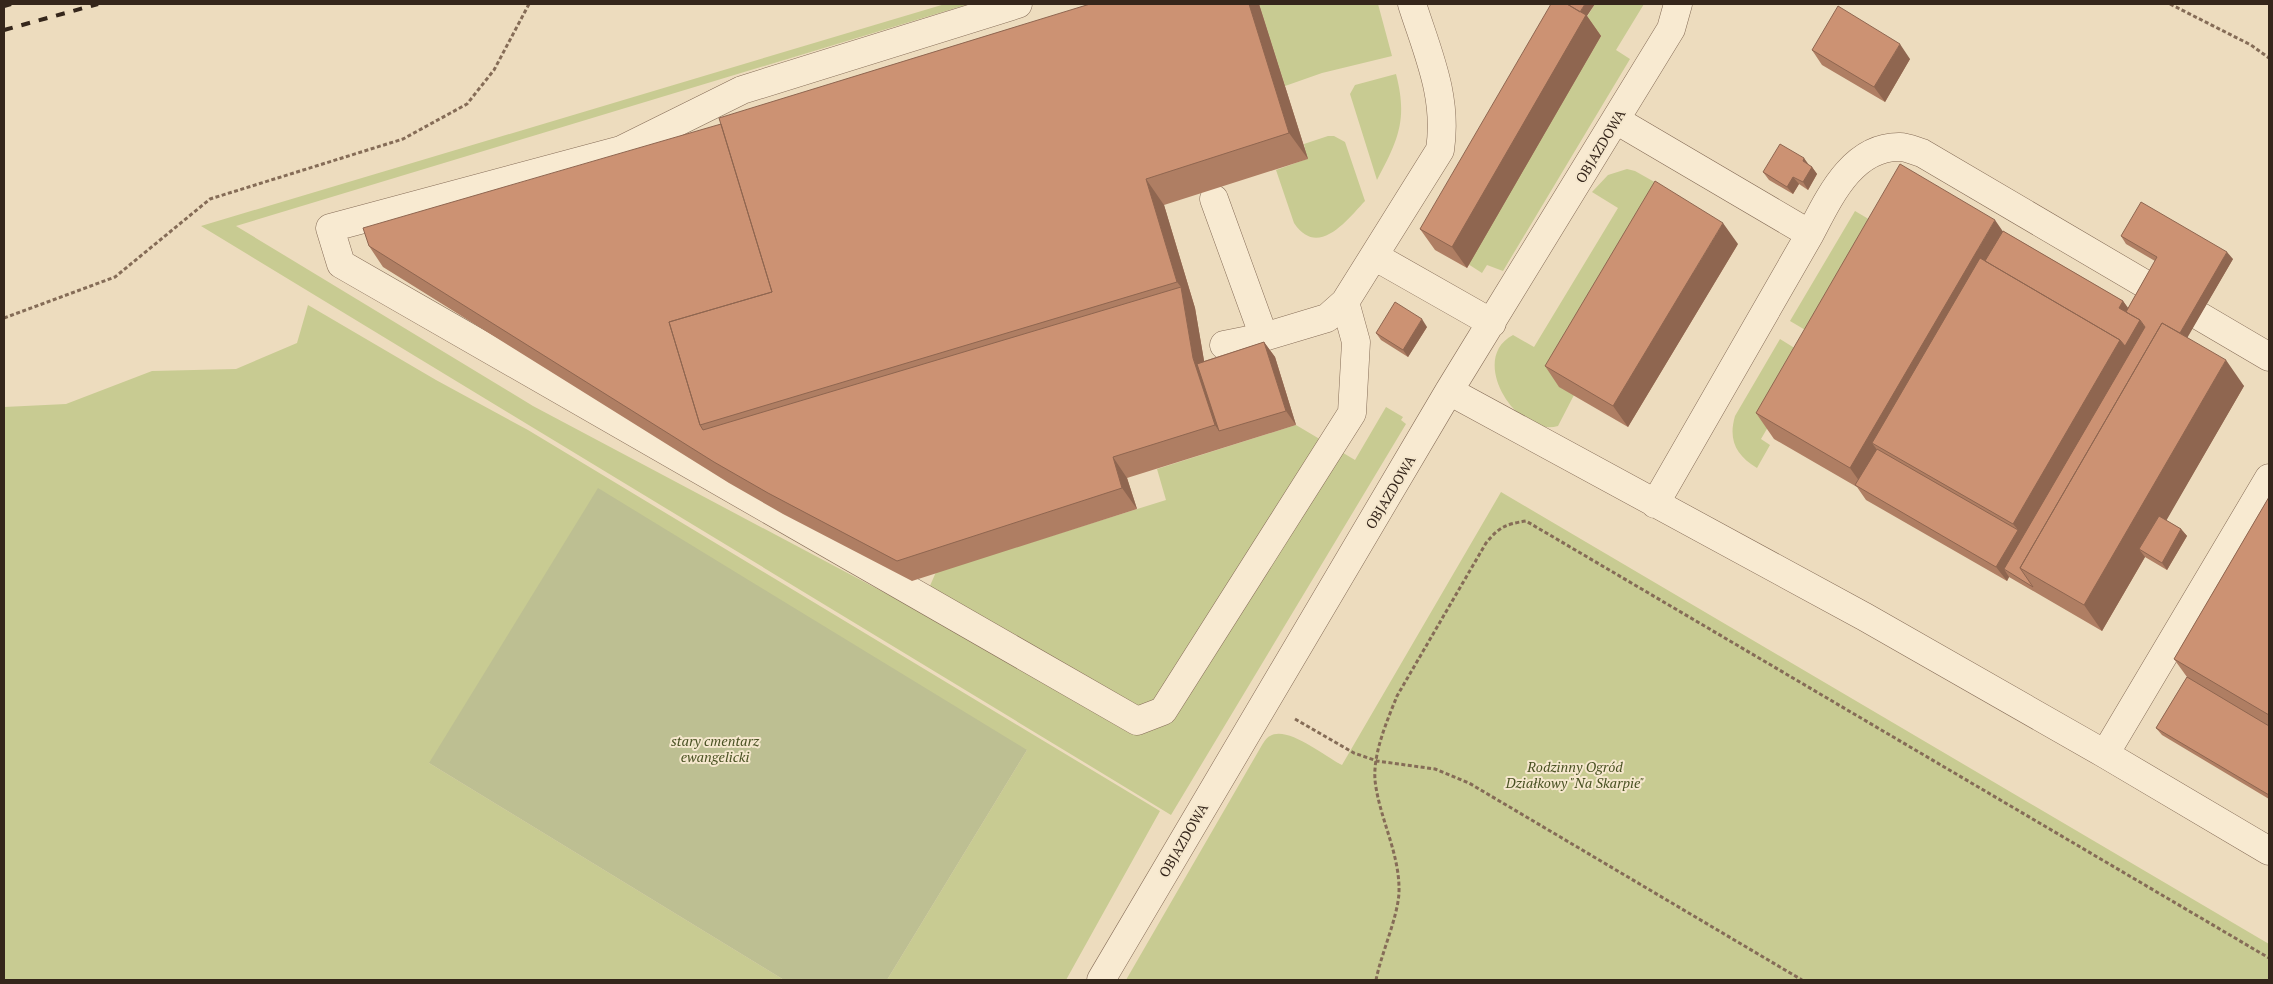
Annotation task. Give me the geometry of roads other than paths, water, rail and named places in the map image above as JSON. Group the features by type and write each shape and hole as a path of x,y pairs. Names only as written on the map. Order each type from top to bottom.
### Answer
{"street":[{"path":"1018,4 742,90 621,150 330,228 341,264 1138,721 1163,711 1352,414 1356,342 1345,302"},
{"path":"1224,345 1264,337 1327,318 1345,302 1440,150 1443,128 1442,102 1437,78 1412,4"},
{"name":"OBJAZDOWA","path":"1101,980 1264,701 1449,391 1671,29 1678,4"},
{"path":"1616,120 1810,234"},
{"path":"1655,504 1845,175 1871,154 1887,148 1902,147 1922,153 2269,357"},
{"path":"1214,199 1264,337"},
{"path":"1374,256 1492,323"},
{"path":"1449,391 1865,617 2105,754 2269,851"},
{"path":"2105,754 2269,478"}],"railway":[{"path":"4,6 11,4"},
{"path":"4,30 98,4"}],"park label":[{"name":"stary cmentarz ewangelicki","path":"715,748"},
{"name":"Rodzinny Ogród Działkowy \"Na Skarpie\"","path":"1575,774"}]}
